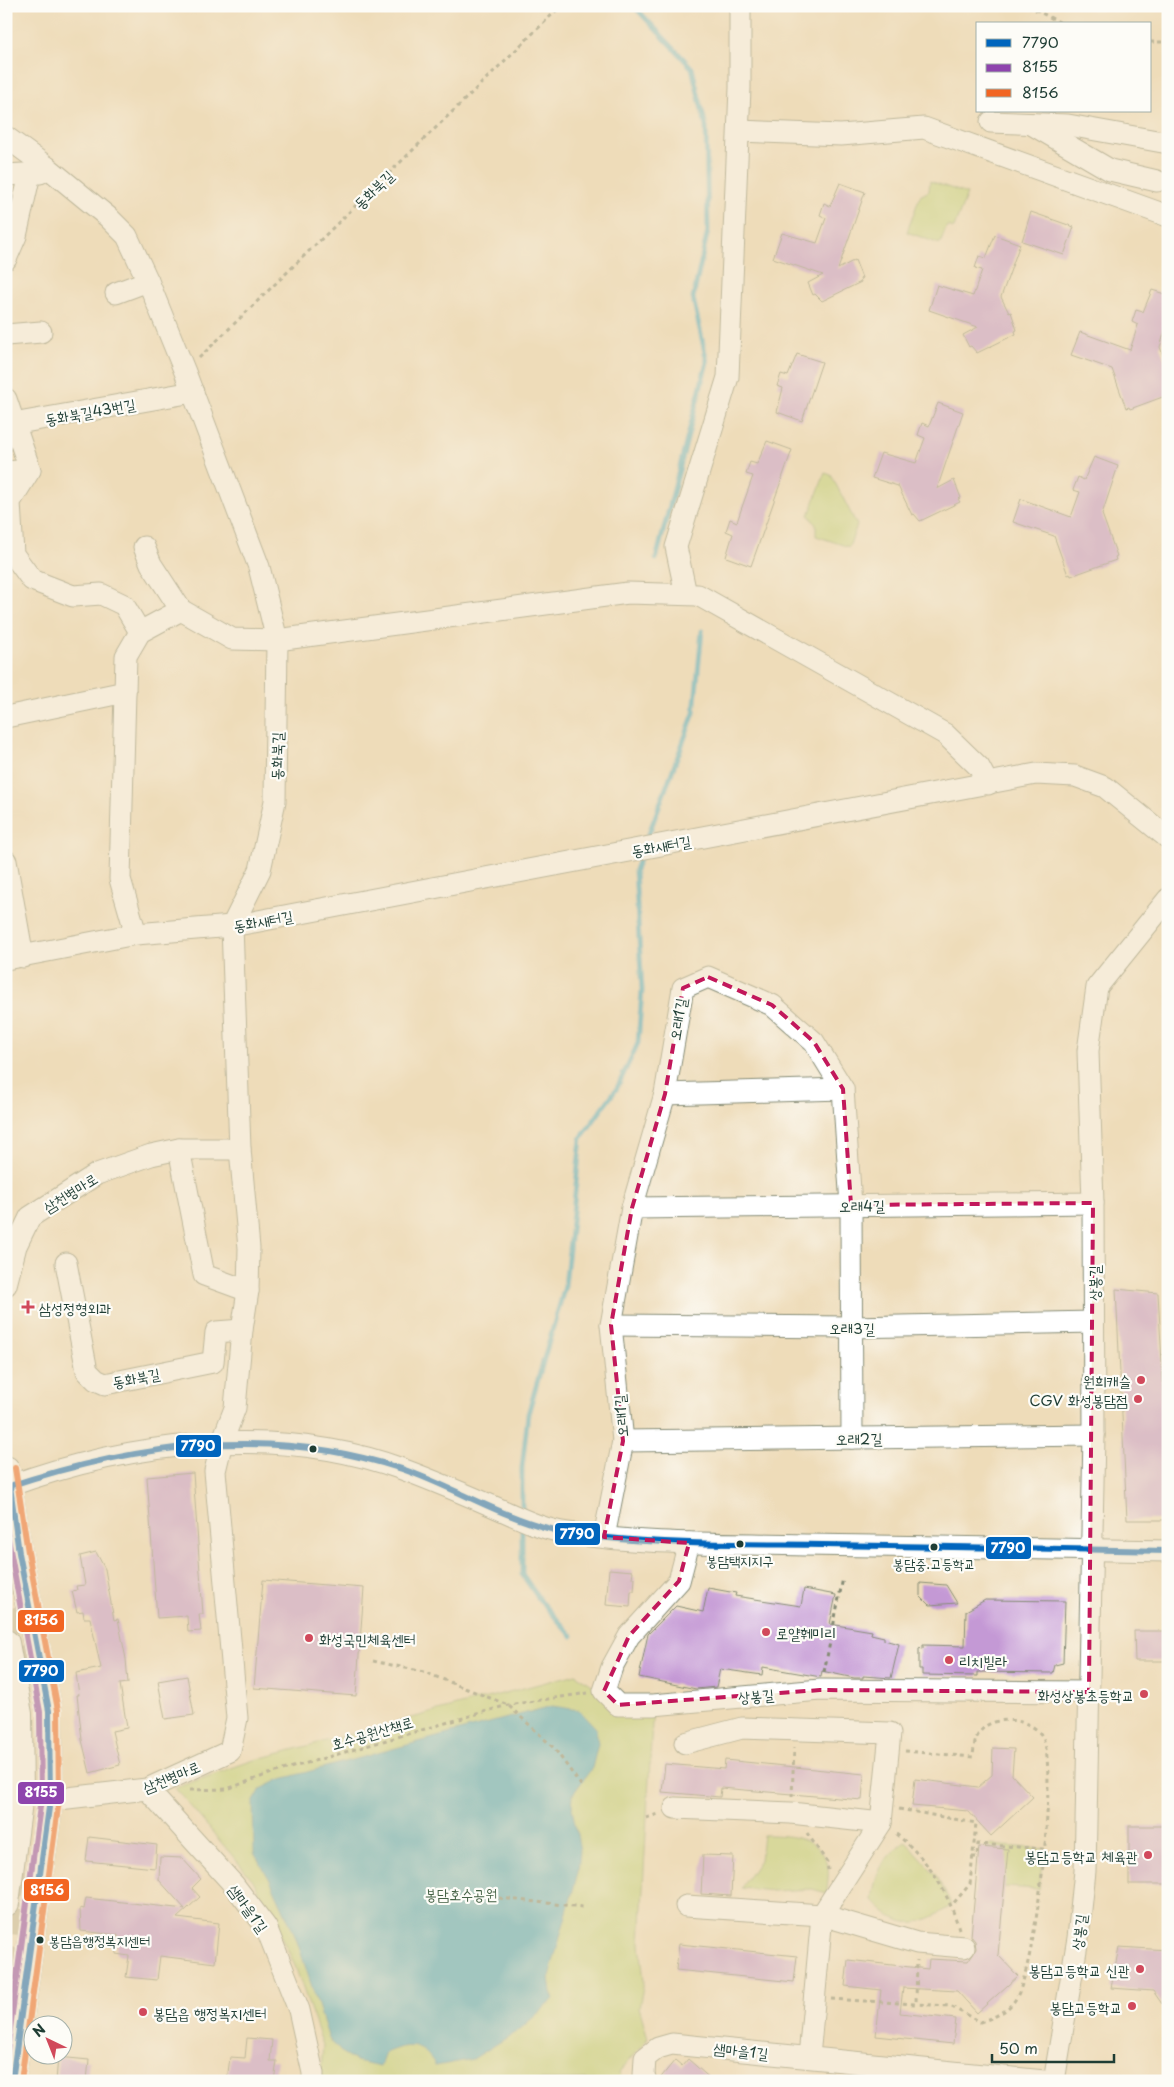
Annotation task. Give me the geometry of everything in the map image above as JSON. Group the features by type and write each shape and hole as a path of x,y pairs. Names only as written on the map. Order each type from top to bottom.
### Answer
{"main road":[{"path":"7,1481 49,1711 50,1800 12,2081"},
{"path":"6,1643 19,1714 20,1794 6,1904"}],"street":[{"path":"686,594 676,547 728,377 739,131 740,6"},
{"path":"991,122 1100,129 1168,142"},
{"path":"1031,124 1110,170 1157,181"},
{"path":"739,131 841,135 924,128 1168,216"},
{"name":"동화북길","path":"6,137 38,171 108,217 127,236 148,281 185,372 260,567 277,640 275,800 260,870 232,926 240,1149 249,1248 248,1291 242,1330 235,1408 222,1442 215,1471 237,1718 230,1751"},
{"path":"6,175 38,171 16,236 6,259"},
{"path":"116,293 148,281"},
{"path":"6,335 41,332"},
{"name":"동화북길43번길","path":"13,424 193,392"},
{"path":"6,399 30,470"},
{"path":"6,472 30,470"},
{"path":"30,470 10,502 13,554 32,580 73,596 101,594 124,605 140,632"},
{"path":"144,547 151,564 181,610 232,639 277,640 628,593 698,594 945,734 979,767 988,784"},
{"path":"136,934 120,879 126,656 140,632 181,610"},
{"path":"6,718 125,692"},
{"name":"동화새터길","path":"6,861 14,958 136,934 232,926 1036,774 1075,776 1106,787 1168,838"},
{"name":"상봉길","path":"1054,2081 1078,1938 1085,1871 1094,1436 1093,1203 1088,1051 1097,987 1168,899"},
{"name":"오래1길","path":"604,1538 623,1442 612,1325 632,1208 665,1094 682,988 708,977 772,1005 814,1042 843,1089 850,1205 852,1438"},
{"path":"665,1094 843,1089"},
{"path":"240,1149 179,1149 204,1275 248,1291"},
{"name":"삼천병마로","path":"6,1285 16,1246 30,1217 97,1174 151,1155 179,1149"},
{"name":"오래4길","path":"632,1208 1093,1203"},
{"name":"동화북길","path":"66,1263 88,1371 96,1380 105,1384 213,1362 216,1332 242,1330"},
{"name":"오래3길","path":"612,1325 851,1327 1093,1322"},
{"name":"오래2길","path":"623,1442 1094,1436"},
{"path":"7,1481 42,1475 132,1454 222,1442 302,1445 374,1459 430,1479 533,1524 565,1533 604,1538 689,1543 1168,1551"},
{"path":"604,1691 612,1667 628,1636 679,1581 689,1543"},
{"name":"상봉길","path":"604,1691 618,1705 653,1704 820,1690 1089,1692"},
{"path":"685,1743 742,1728 893,1736 882,1815 822,1915 808,2057"},
{"name":"삼천병마로","path":"50,1800 147,1789 230,1751"},
{"name":"샘마을1길","path":"147,1789 234,1885 266,1927 299,2010 313,2073 313,2081"},
{"path":"675,1808 882,1815"},
{"path":"686,1906 822,1915 917,1943 964,1947"},
{"name":"샘마을1길","path":"646,2081 644,2058 658,2048 672,2044 808,2057 863,2072 1044,2081"}],"path":[{"name":"동화북길","path":"185,372 561,6"},
{"path":"1028,6 1059,22"},
{"path":"1152,42 1168,42"},
{"path":"820,1690 843,1578"},
{"path":"373,1661 424,1672 508,1705 554,1748 583,1788"},
{"name":"호수공원산책로","path":"182,1790 227,1789 287,1769 508,1705 604,1691"},
{"path":"815,1998 950,2006 980,2022 1004,2011 1015,2000 1023,1982 1031,1954 1044,1849 1049,1777 1048,1753 1042,1737 1037,1729 1019,1722 994,1722 985,1727 978,1735 973,1757 893,1736"},
{"path":"795,1730 792,1813 827,1862 828,1878"},
{"path":"882,1815 976,1823 970,1884 952,1905"},
{"path":"882,1815 935,1874 952,1905 964,1947"},
{"path":"972,1857 977,1857 978,1844 1044,1849"},
{"path":"499,1898 583,1907"},
{"path":"916,2004 917,1943"}],"highlighted area":[{"path":"708,977 772,1005 814,1042 843,1089 851,1205 1093,1203 1089,1692 820,1690 618,1705 604,1691 629,1636 679,1581 689,1543 604,1537 623,1441 611,1325 632,1208 665,1094 683,988"}],"green space":[{"path":"930,181 967,194 954,228 947,226 940,244 907,232 920,196 929,191"},
{"path":"825,473 831,475 857,525 849,547 816,536 816,525 809,515"},
{"name":"봉담호수공원","path":"576,1674 618,1705 653,1705 640,1943 644,1982 639,2007 648,2038 619,2072 623,2080 320,2081 323,2045 294,1963 253,1880 175,1788 251,1761"},
{"path":"763,1835 800,1839 816,1847 822,1853 828,1866 827,1893 812,1889 773,1891 741,1888 760,1860"},
{"path":"905,1841 935,1874 952,1905 930,1918 920,1921 901,1921 882,1910 872,1900 881,1867"},
{"path":"989,1845 1044,1849 1039,1889 987,1886"}],"water":[{"name":"봉담호수공원","path":"552,1706 579,1710 596,1728 598,1744 592,1768 573,1794 572,1808 580,1851 578,1872 549,1977 551,1993 554,1999 519,2030 473,2059 436,2066 425,2052 408,2046 385,2053 380,2066 356,2061 342,2053 329,2039 295,1935 270,1880 254,1853 253,1803 261,1789 281,1779"}],"building":[{"path":"840,183 865,192 838,269 855,260 862,278 860,279 861,282 822,301 815,294 813,295 808,283 823,275 773,258 782,233 817,243 826,218 820,215 824,203 830,206"},
{"path":"1031,212 1074,227 1064,255 1022,241"},
{"path":"995,235 1020,244 1001,297 1009,313 1011,312 1017,330 1015,331 1016,334 977,353 971,346 969,347 963,335 978,327 929,310 937,285 973,296 982,270 975,268 979,256 986,258"},
{"path":"1152,290 1168,295 1168,321 1160,347 1168,369 1168,395 1130,409 1129,407 1126,408 1112,369 1071,355 1080,332 1130,350 1138,325 1132,322 1136,310 1143,312"},
{"path":"797,354 822,362 802,421 777,412 783,388 777,386 781,374 788,376"},
{"path":"938,403 963,412 937,489 954,480 961,498 958,499 960,502 920,521 914,514 912,515 898,486 872,478 881,453 916,463 925,438 918,435 922,423 929,426"},
{"path":"767,441 792,450 751,566 726,557 733,534 726,531 730,519 737,522 753,476 746,474 750,462 757,464"},
{"path":"1094,457 1118,466 1102,514 1117,556 1115,557 1116,560 1071,576 1070,574 1068,575 1054,536 1013,522 1021,499 1071,517 1080,492 1073,490 1078,477 1084,480"},
{"name":"원희캐슬","path":"1116,1289 1158,1293 1168,1467 1168,1520 1127,1520"},
{"path":"193,1473 203,1614 199,1614 201,1631 188,1632 187,1616 157,1618 147,1477"},
{"path":"96,1552 105,1569 114,1620 118,1619 126,1659 128,1683 120,1684 127,1728 112,1731 120,1765 90,1773 82,1740 76,1673 101,1668 90,1618 84,1618 83,1611 77,1612 72,1591 77,1590 76,1586 85,1585 80,1556"},
{"path":"609,1569 633,1571 632,1578 635,1578 634,1591 631,1591 630,1607 606,1605"},
{"name":"화성국민체육센터","path":"263,1580 364,1588 356,1696 254,1688"},
{"path":"920,1583 946,1585 957,1603 929,1605 920,1596"},
{"path":"708,1588 736,1593 735,1596 801,1606 804,1589 836,1595 830,1624 872,1631 871,1634 884,1637 884,1640 899,1644 891,1678 863,1676 863,1678 854,1678 822,1671 821,1677 763,1667 762,1675 720,1669 716,1687 696,1689 639,1677 648,1634 676,1606 703,1612"},
{"path":"985,1600 1065,1601 1063,1663 1055,1665 1053,1673 978,1672 978,1676 922,1675 922,1669 919,1669 919,1648 923,1649 923,1645 965,1646 966,1611"},
{"path":"1134,1631 1168,1631 1168,1661 1135,1661"},
{"path":"187,1676 194,1715 165,1719 158,1681"},
{"path":"993,1748 1014,1749 1012,1775 1033,1797 991,1836 968,1811 912,1806 915,1779 978,1787 992,1775"},
{"path":"725,1760 864,1774 862,1800 721,1788 720,1797 662,1792 665,1764 724,1769"},
{"name":"봉담고등학교 체육관","path":"1129,1826 1168,1826 1168,1884 1129,1884"},
{"path":"89,1837 157,1845 155,1868 86,1861"},
{"path":"979,1847 1008,1849 998,1955 1018,1976 977,2013 957,1991 903,1988 900,2013 956,2019 953,2044 876,2036 881,1990 845,1986 848,1960 928,1969 929,1959 968,1961 976,1949 975,1941 971,1936"},
{"path":"703,1855 733,1856 731,1896 701,1894"},
{"path":"160,1857 182,1858 201,1879 192,1888 200,1897 177,1918 219,1923 215,1963 160,1956 157,1980 126,1977 129,1956 116,1954 118,1935 81,1931 80,1908 84,1909 86,1898 185,1909 159,1880"},
{"path":"679,1944 797,1956 794,1982 676,1970"},
{"name":"봉담고등학교 신관","path":"1119,1947 1167,1950 1162,2004 1153,1991 1111,1988"},
{"path":"247,2038 272,2040 270,2061 277,2061 274,2081 227,2081 230,2057 245,2058"},
{"path":"72,2058 89,2060 87,2081 56,2081 57,2064 72,2064"},
{"path":"688,2059 713,2081 658,2081 675,2060 682,2066"}],"waterway":[{"path":"634,6 692,68 706,127 708,230 693,298 707,362 656,559"},
{"path":"646,841 694,713 702,631"},
{"path":"522,1514 522,1468 528,1414 565,1286 581,1138 617,1088 638,1043 642,990 635,870 641,854"},
{"path":"522,1525 522,1574 539,1599 572,1636"}],"tunnel":[{"path":"6,1569 21,1670"},
{"path":"6,2012 14,1960 22,1870"}],"transit line":[{"name":"7790","path":"6,1487 104,1460 154,1451 203,1445 253,1444 303,1447 352,1455 421,1476 513,1517 562,1532 598,1537 710,1544 1168,1551"},
{"name":"8156","path":"15,1468 28,1552 58,1710 59,1800 21,2081"},
{"name":"7790","path":"10,1486 19,1553 49,1711 50,1800 12,2081"},
{"name":"8155","path":"6,1528 40,1712 41,1799 6,2058"}],"place":[{"name":"삼성정형외과","path":"28,1307"},
{"name":"원희캐슬","path":"1141,1380"},
{"name":"CGV 화성봉담점","path":"1138,1399"},
{"name":"봉담택지지구","path":"740,1544"},
{"name":"봉담중.고등학교","path":"934,1547"},
{"name":"로얄훼미리","path":"766,1632"},
{"name":"화성국민체육센터","path":"309,1638"},
{"name":"리치빌라","path":"949,1660"},
{"name":"화성상봉초등학교","path":"1144,1694"},
{"name":"봉담고등학교 체육관","path":"1148,1855"},
{"name":"봉담읍행정복지센터","path":"40,1940"},
{"name":"봉담고등학교 신관","path":"1140,1969"},
{"name":"봉담고등학교","path":"1132,2006"},
{"name":"봉담읍 행정복지센터","path":"143,2012"}]}
